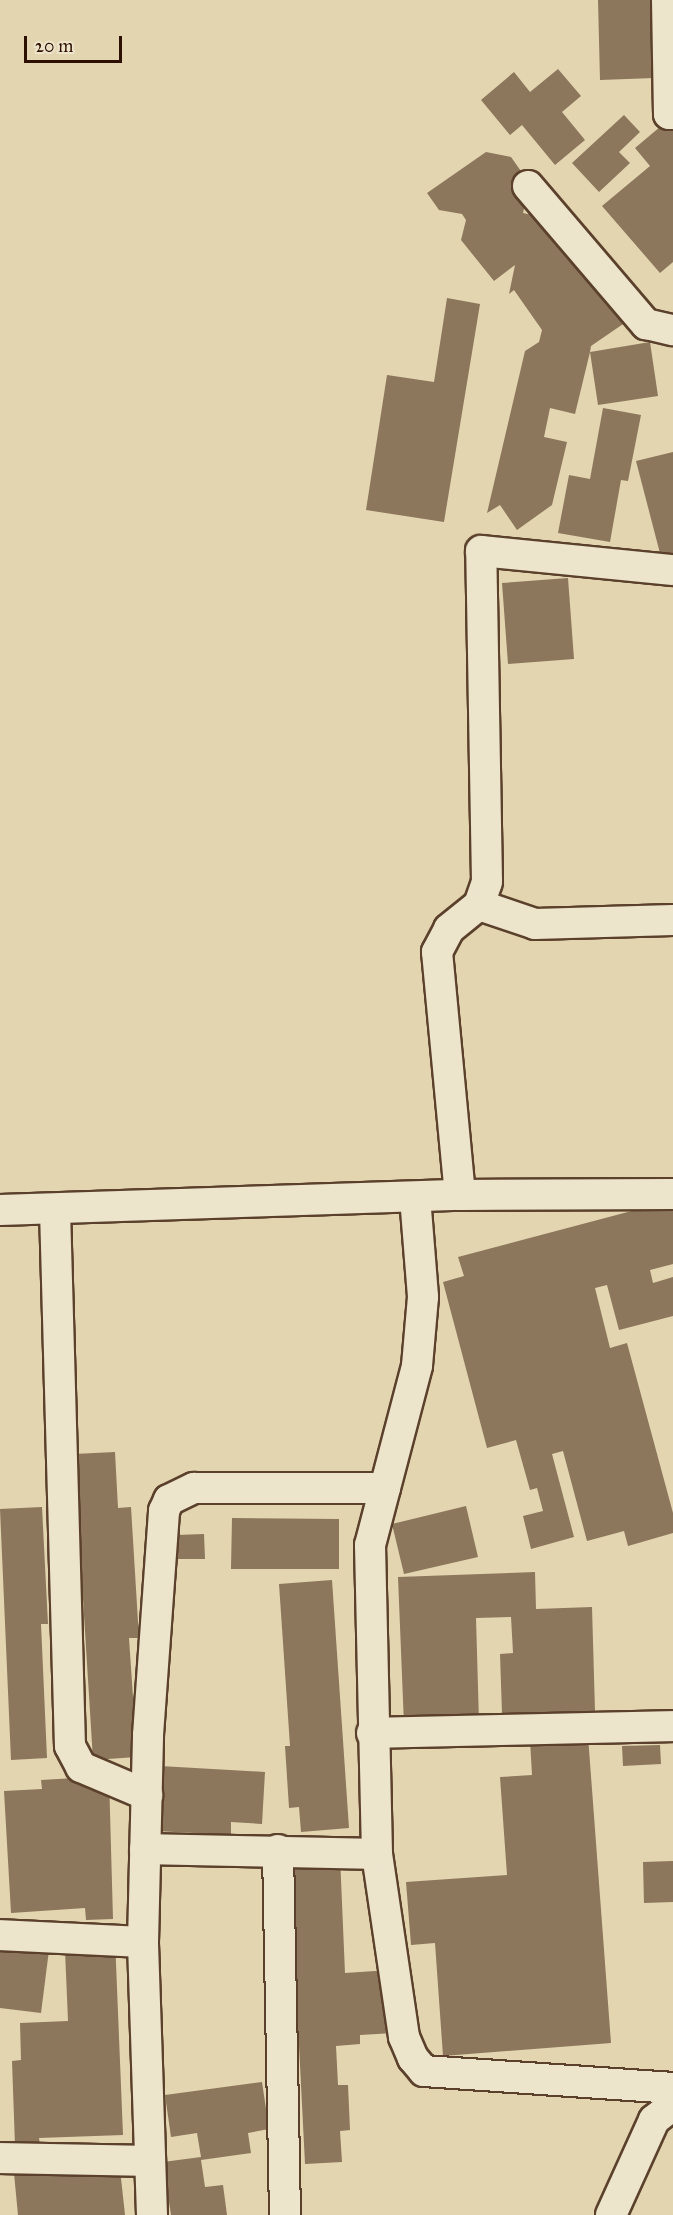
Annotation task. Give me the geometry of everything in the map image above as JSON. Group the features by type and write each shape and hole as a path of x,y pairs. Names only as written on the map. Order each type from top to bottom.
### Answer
{"street":[{"path":"667,0 669,114 673,114"},
{"path":"528,186 646,324 673,330"},
{"path":"460,1195 437,952 449,929 479,905 487,882 481,550 673,570"},
{"path":"479,905 535,924 673,920"},
{"path":"0,1210 460,1195 673,1194"},
{"path":"416,1197 423,1297 417,1366 370,1545 372,1733 377,1854 404,2037 413,2058 424,2071 673,2088"},
{"path":"55,1210 70,1746 81,1767 147,1795"},
{"path":"152,2215 143,1942 145,1849 162,1528 169,1500 194,1488 385,1488"},
{"path":"372,1733 673,1726"},
{"path":"145,1849 278,1850 377,1854"},
{"path":"278,1850 285,2215"},
{"path":"0,1935 143,1942"},
{"path":"611,2215 654,2121 673,2105"},
{"path":"0,2158 150,2161"}],"building":[{"path":"598,0 651,0 654,78 600,80"},
{"path":"558,69 581,96 562,112 585,140 555,165 522,125 510,135 481,100 514,72 530,92"},
{"path":"624,115 640,132 619,152 630,163 599,192 572,163"},
{"path":"673,116 673,262 660,273 602,206 650,166 635,148"},
{"path":"486,152 511,157 530,184 523,213 555,220 626,322 591,346 575,414 550,408 544,437 567,442 552,505 517,530 500,505 487,513 525,351 539,342 542,330 514,290 509,294 515,265 494,281 461,240 466,220 462,214 439,210 427,193"},
{"path":"447,298 480,304 444,522 366,510 387,375 434,382"},
{"path":"650,342 658,396 598,405 590,352"},
{"path":"603,408 641,415 628,481 621,480 610,542 558,533 569,475 590,479"},
{"path":"673,452 673,558 662,561 636,461"},
{"path":"568,578 574,659 508,664 502,583"},
{"path":"673,1200 673,1264 650,1270 653,1283 673,1277 673,1316 619,1330 607,1285 595,1288 610,1348 627,1343 673,1513 673,1533 628,1546 624,1531 587,1541 563,1451 552,1454 574,1537 531,1549 523,1516 543,1511 537,1488 530,1490 516,1440 487,1448 443,1282 464,1276 458,1257"},
{"path":"115,1452 118,1508 131,1507 139,1638 129,1638 137,1757 93,1760 74,1454"},
{"path":"466,1506 478,1557 404,1574 392,1524"},
{"path":"42,1507 48,1624 41,1624 47,1758 11,1760 0,1509"},
{"path":"232,1518 339,1519 339,1569 231,1569"},
{"path":"204,1534 205,1559 177,1559 177,1535"},
{"path":"535,1572 536,1609 592,1607 595,1711 502,1714 500,1654 513,1653 511,1617 476,1618 479,1722 404,1725 398,1577"},
{"path":"332,1580 349,1828 301,1832 299,1807 289,1808 285,1746 290,1746 279,1584"},
{"path":"588,1736 611,2043 443,2056 435,1943 411,1945 406,1882 507,1875 500,1777 532,1775 530,1740"},
{"path":"660,1745 661,1764 623,1766 622,1746"},
{"path":"160,1766 265,1772 262,1824 231,1822 231,1835 156,1831"},
{"path":"109,1776 113,1919 86,1920 85,1908 11,1913 4,1791 42,1789 41,1780"},
{"path":"340,1856 345,1973 390,1970 394,2033 360,2035 360,2044 336,2046 338,2085 348,2085 350,2130 340,2131 342,2162 305,2164 299,2045 293,2045 287,1859"},
{"path":"673,1861 673,1902 644,1903 643,1862"},
{"path":"64,1927 115,1939 123,2135 39,2138 40,2145 15,2146 12,2061 21,2060 20,2023 68,2021"},
{"path":"0,1944 49,1950 41,2013 0,2008"},
{"path":"262,2082 269,2129 248,2133 251,2153 201,2160 205,2187 223,2185 227,2215 171,2215 163,2162 201,2157 197,2133 171,2137 165,2095"},
{"path":"118,2151 125,2215 18,2215 13,2163"}]}
